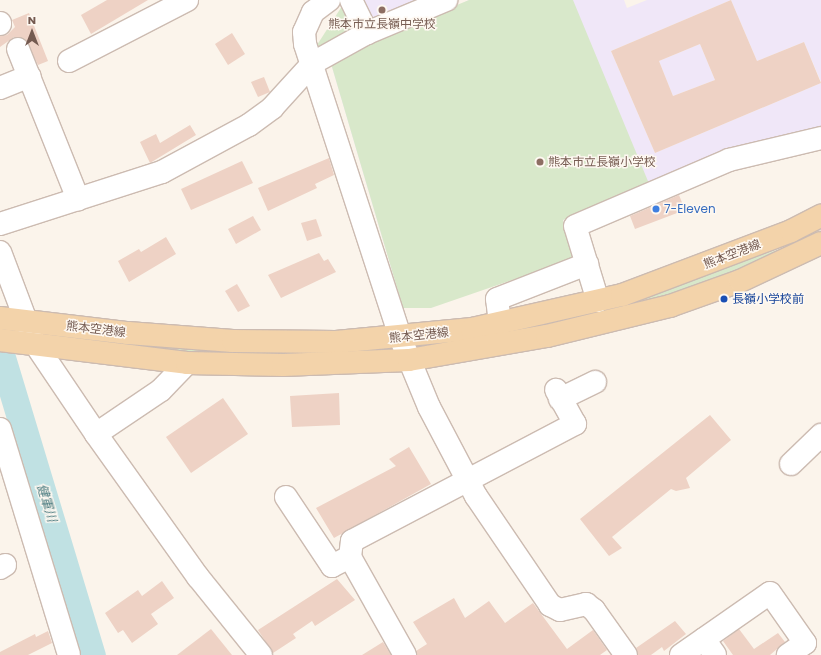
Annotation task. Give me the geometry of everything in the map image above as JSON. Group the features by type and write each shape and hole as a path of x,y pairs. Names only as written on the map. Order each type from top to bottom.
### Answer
{"main road":[{"name":"熊本空港線","path":"0,318 128,334 233,341 336,342 472,329 622,295 791,232 821,216"},
{"name":"熊本空港線","path":"0,340 34,342 187,363 283,365 409,360 547,336 670,306 740,282 821,243"}],"street":[{"path":"69,61 187,0"},
{"path":"329,0 313,12 304,32 305,44 313,63 400,337 429,407 466,480 550,604 560,610 586,604 594,610 626,655"},
{"path":"351,0 367,33"},
{"path":"0,224 162,172 249,125 272,108 313,63 367,33 446,0"},
{"path":"18,49 78,199"},
{"path":"0,88 30,76"},
{"path":"598,301 575,226 729,160 821,138"},
{"path":"0,252 34,342 96,434 198,576 261,655"},
{"path":"500,323 497,299 587,264"},
{"path":"96,434 161,390 187,363"},
{"path":"405,655 350,557 352,541 575,424 558,395 595,382"},
{"path":"0,430 69,655"},
{"path":"791,464 821,436"},
{"path":"286,497 332,566 350,557"},
{"path":"681,655 709,647 770,593 804,643 788,655"}],"shaded area":[{"name":"熊本市立長嶺中学校","path":"364,0 419,0 372,20"},
{"name":"熊本市立長嶺小学校","path":"469,0 624,0 627,8 647,0 731,0 611,51 655,153 821,83 821,131 650,186 563,220 564,226 431,308 403,308 332,67"},
{"path":"731,0 821,0 821,82 804,42 757,61"},
{"path":"700,44 715,80 673,96 659,61"}],"green space":[{"name":"熊本市立長嶺小学校","path":"469,0 573,0 650,186 563,220 576,258 431,308 403,308 332,67 332,57"},
{"path":"344,3 358,35 321,51 317,45"},
{"path":"821,235 709,282 647,302 571,323 513,331 706,274"},
{"path":"0,327 192,348 315,356 193,356 0,330"}],"building":[{"path":"107,0 148,0 91,34 81,15"},
{"path":"731,0 757,61 804,42 821,83 655,153 611,51","holes":["700,44 715,80 673,96 659,61"]},
{"path":"29,13 48,61 38,65 25,39 14,37 0,47 0,36 7,35 15,27 12,20"},
{"path":"232,33 245,54 228,65 215,44"},
{"path":"264,77 270,92 258,97 251,82"},
{"path":"190,125 196,135 150,163 140,142 156,134 160,143"},
{"path":"329,158 334,175 315,184 317,188 268,211 258,188"},
{"path":"242,161 253,183 191,210 181,189"},
{"name":"7-Eleven","path":"679,195 685,210 635,229 630,216"},
{"path":"253,216 261,230 236,244 228,229"},
{"path":"316,219 322,236 307,241 301,223"},
{"path":"166,237 176,254 129,282 118,261 139,249 141,252"},
{"path":"319,253 324,261 328,259 336,272 281,298 268,275"},
{"path":"237,284 250,306 238,312 225,291"},
{"path":"339,393 340,425 292,427 290,396"},
{"path":"223,398 248,434 191,473 166,437"},
{"path":"710,415 731,440 686,478 690,488 676,491 671,489 612,537 622,548 609,556 580,519"},
{"path":"409,447 431,484 334,538 316,508 396,466 389,459"},
{"path":"337,579 355,600 315,626 312,621 293,634 296,638 273,653 258,630"},
{"path":"162,581 174,598 151,614 158,624 132,643 123,630 118,633 105,613 138,590 142,596"},
{"path":"454,598 465,618 489,601 505,623 533,603 567,649 593,630 607,650 600,655 417,655 416,651 427,644 413,622"},
{"path":"675,621 686,634 664,651 662,647 651,655 638,655 636,648"},
{"path":"211,629 232,655 177,655"},
{"path":"739,629 754,649 778,633 785,642 770,655 733,655 723,641"},
{"path":"48,631 52,643 28,655 0,655 0,652 35,634 36,637"},
{"path":"383,642 391,655 362,655"}],"waterway":[{"name":"健軍川","path":"0,351 92,655"}],"place":[{"name":"熊本市立長嶺中学校","path":"382,10"},
{"name":"熊本市立長嶺小学校","path":"540,162"},
{"name":"7-Eleven","path":"656,209"},
{"name":"長嶺小学校前","path":"724,299"}]}
